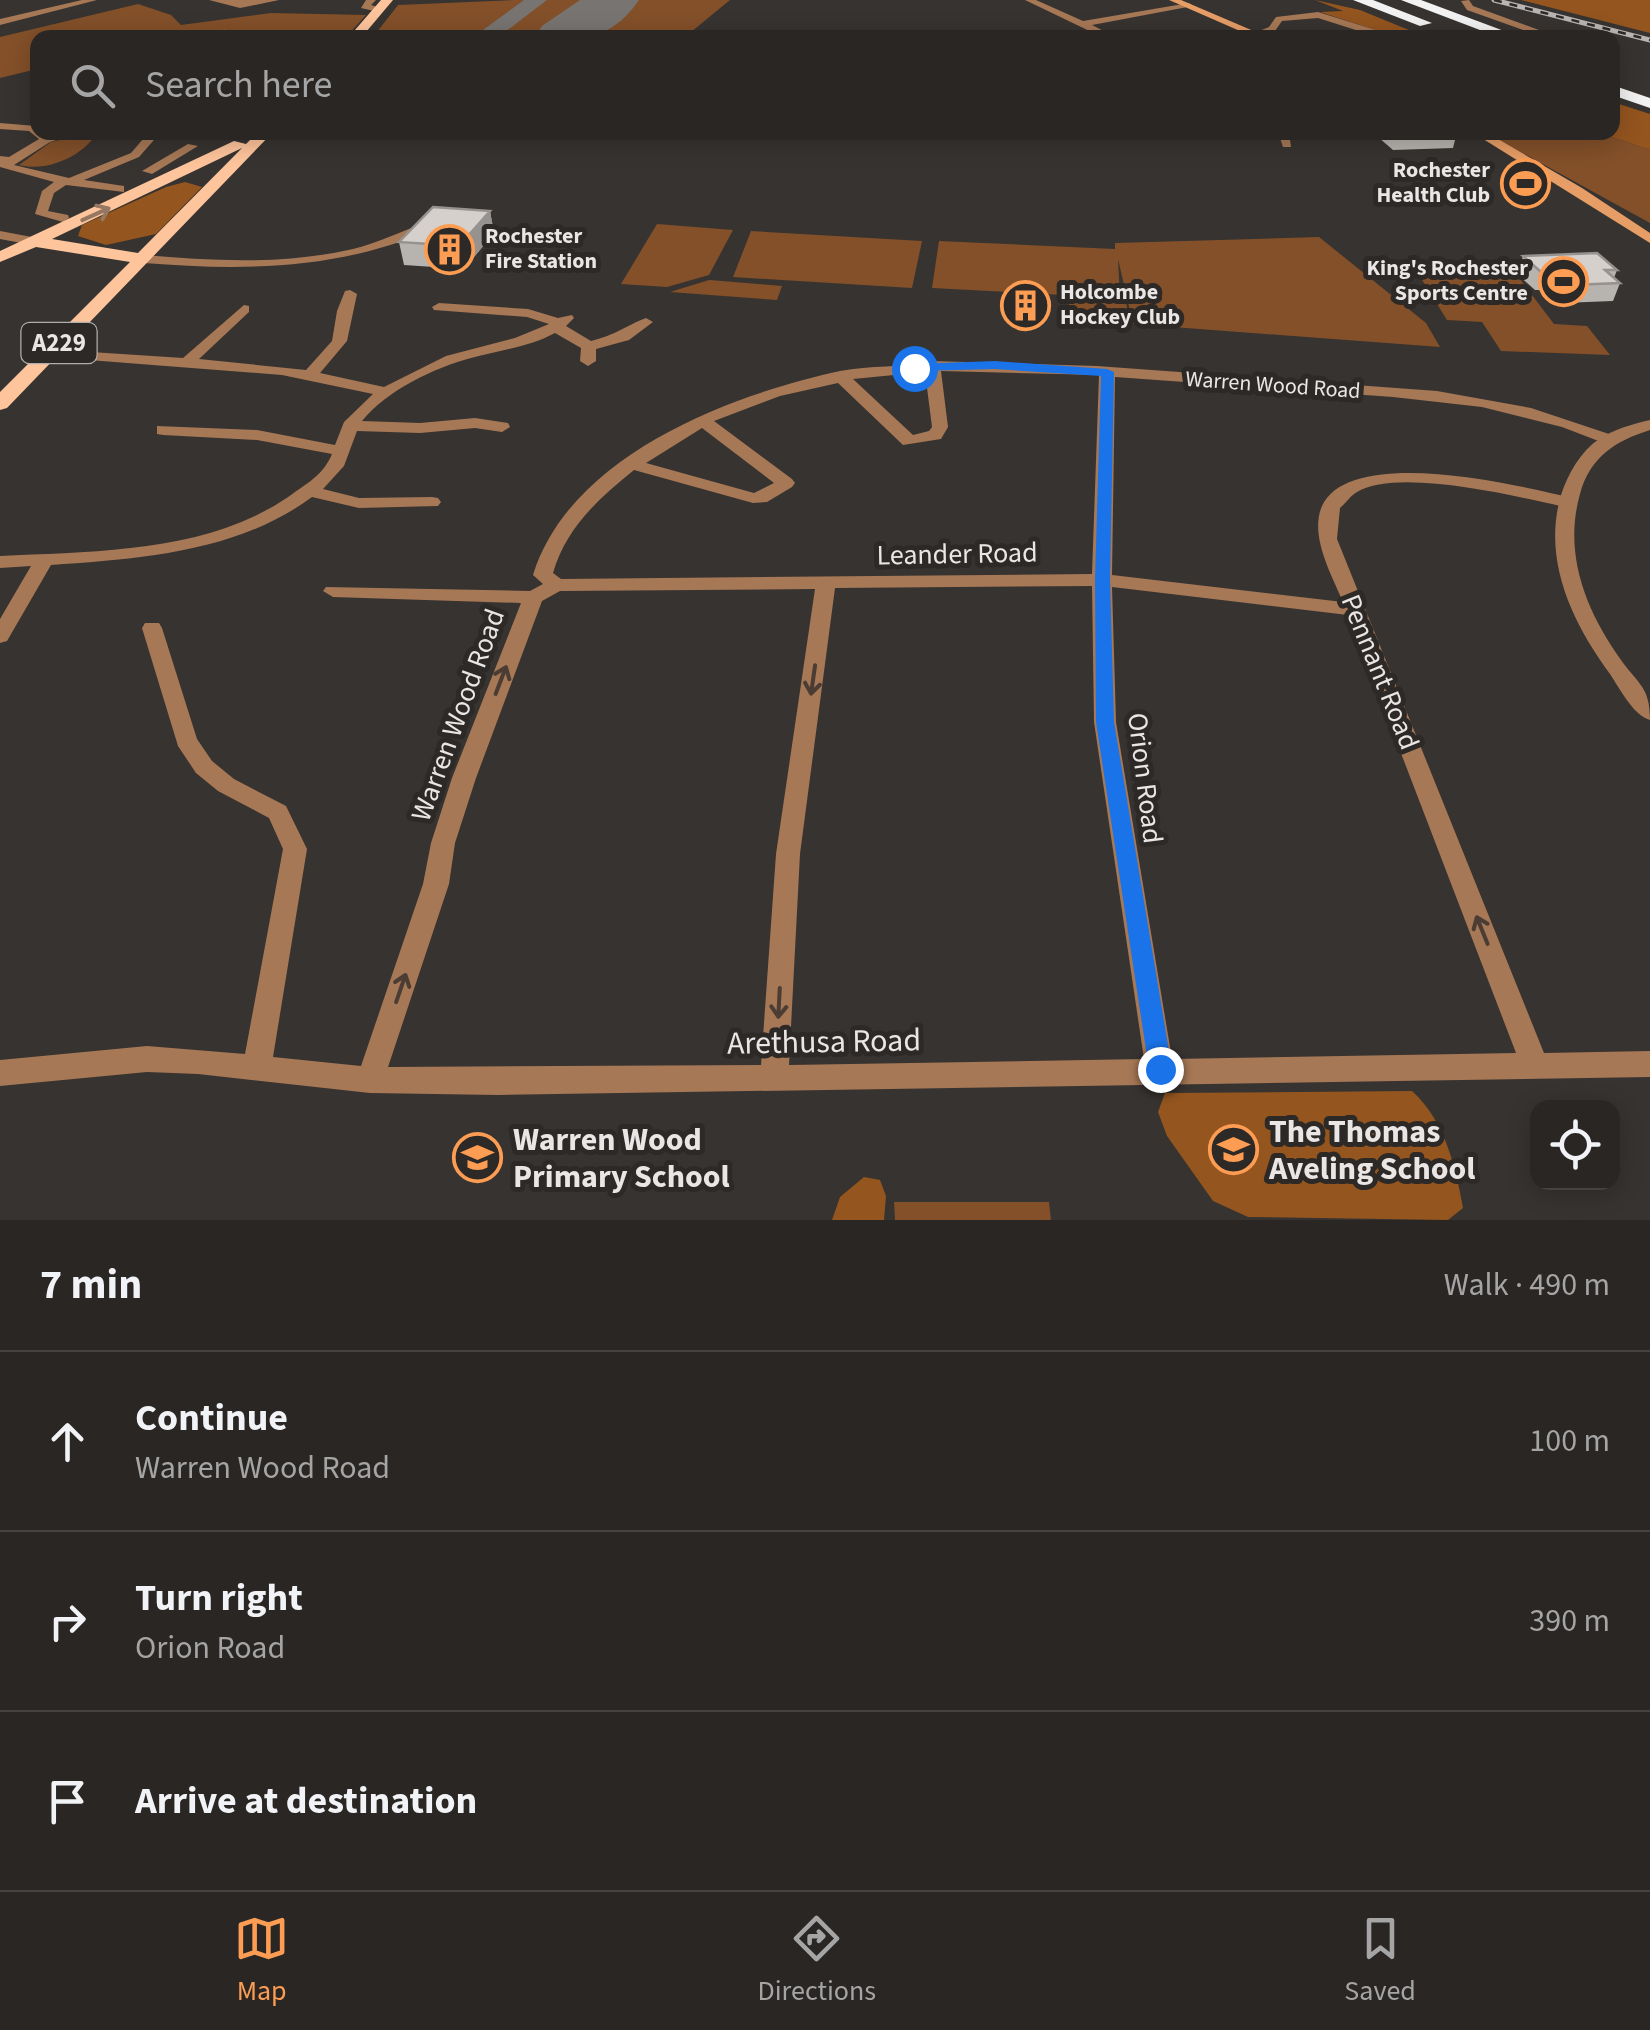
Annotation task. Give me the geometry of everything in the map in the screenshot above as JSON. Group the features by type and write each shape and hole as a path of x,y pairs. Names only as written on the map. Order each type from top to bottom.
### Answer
{"highway":[{"path":"1360,0 1444,30"},
{"path":"1408,0 1493,30"},
{"path":"1620,93 1650,102"}],"main road":[{"path":"1172,0 1247,30"},
{"path":"360,30 379,3"},
{"path":"0,257 154,178 220,156 242,140"},
{"name":"A229","path":"0,404 258,140"},
{"path":"1491,140 1650,239"},
{"path":"154,178 187,180 211,187"},
{"path":"64,222 68,239 77,248"},
{"path":"0,257 128,246 166,232"},
{"path":"32,241 144,259"},
{"path":"112,255 122,264 125,274"}],"street":[{"path":"0,22 93,0"},
{"path":"213,0 247,5 275,0"},
{"path":"1030,0 1096,30"},
{"path":"1468,1 1470,8 1534,30"},
{"path":"1083,24 1189,6"},
{"path":"1270,30 1279,19 1305,14 1363,30"},
{"path":"0,126 30,128"},
{"path":"0,178 10,164 45,140"},
{"path":"64,222 41,214 48,191 134,155 148,140"},
{"path":"154,178 192,146"},
{"path":"134,155 177,157"},
{"path":"10,164 67,182 120,189"},
{"path":"144,259 258,265 304,262 391,243 442,216"},
{"path":"0,235 32,241"},
{"path":"310,375 334,350 341,334 340,316 350,294"},
{"path":"439,307 528,313 562,323 588,353 646,322"},
{"path":"187,362 244,309"},
{"path":"0,562 137,553 197,541 251,524 310,492 331,473 350,426 387,392 462,356 532,339 562,323"},
{"path":"50,352 310,375 387,392"},
{"name":"Warren Wood Road","path":"370,1080 436,884 443,843 464,778 533,597 556,585 542,576 556,543 598,489 662,440 754,396 840,376 932,366 995,365 1472,402 1550,418 1609,440"},
{"path":"840,376 909,441 936,434 940,427 932,366"},
{"name":"Orion Road","path":"1107,372 1102,580 1105,722 1160,1069"},
{"path":"631,464 753,498 761,498 786,483 702,420"},
{"path":"350,426 420,428 475,422 502,427"},
{"path":"1650,425 1609,440 1580,470 1566,502 1564,557 1578,602 1596,640 1650,712"},
{"path":"163,430 257,436 341,452"},
{"name":"Pennant Road","path":"1536,1065 1325,522 1329,508 1356,487 1410,475 1566,502"},
{"path":"310,492 359,503 432,502"},
{"path":"0,636 45,559"},
{"name":"Leander Road","path":"556,585 1102,580 1356,610"},
{"path":"774,1078 788,854 826,583"},
{"path":"333,591 533,597"},
{"path":"152,628 186,740 204,767 226,785 278,812 295,849 257,1067"},
{"name":"Arethusa Road","path":"0,1073 147,1059 370,1080 774,1078 1650,1064"}],"shaded area":[{"path":"514,0 730,0 694,30 378,30 398,5"},
{"path":"1315,0 1360,10 1409,30 1375,30 1320,12 1343,11"},
{"path":"1521,0 1650,0 1650,33"},
{"path":"138,4 171,15 181,25 271,13 366,15 352,30 30,30 30,71 0,78 0,37"},
{"path":"1620,104 1650,114 1650,150 1620,140"},
{"path":"92,140 62,161 41,166 19,165 51,142"},
{"path":"1499,140 1620,140 1650,150 1650,223"},
{"path":"185,182 202,187 156,234 106,245 78,236 82,225"},
{"path":"657,224 733,230 709,275 667,287 621,284"},
{"path":"751,231 922,241 912,288 733,277"},
{"path":"1319,237 1426,323 1440,347 1133,324 1118,259 1120,298 932,288 939,241 1115,249 1115,243"},
{"path":"1414,267 1513,270 1554,324 1587,326 1610,355 1501,351 1482,322 1447,320"},
{"path":"709,280 782,286 777,300 670,292"},
{"path":"1069,298 1126,302 1129,318 1069,315"},
{"path":"1412,1091 1433,1116 1452,1160 1463,1208 1448,1220 1248,1217 1213,1201 1167,1136 1158,1112 1165,1093"},
{"path":"864,1177 880,1180 886,1196 884,1220 832,1220 840,1197"},
{"path":"894,1202 1049,1202 1051,1220 895,1220"}],"building":[{"path":"433,207 490,211 459,246 399,242"},
{"path":"1597,253 1617,270 1605,270 1620,283 1569,285 1554,272 1541,272 1523,256"}],"taxiway":[{"path":"494,30 537,0"}],"runway":[{"path":"572,30 614,0"}],"railway":[{"path":"1494,0 1611,30"},
{"path":"1620,32 1650,40"}],"place":[{"name":"Rochester Health Club","path":"1525,183"},
{"name":"Rochester Fire Station","path":"450,249"},
{"name":"King's Rochester Sports Centre","path":"1563,281"},
{"name":"Holcombe Hockey Club","path":"1025,305"},
{"name":"The Thomas Aveling School","path":"1234,1150"},
{"name":"Warren Wood Primary School","path":"478,1158"}],"route":[{"path":"914,368 995,365 1107,372 1102,580 1105,722 1160,1069"}]}
